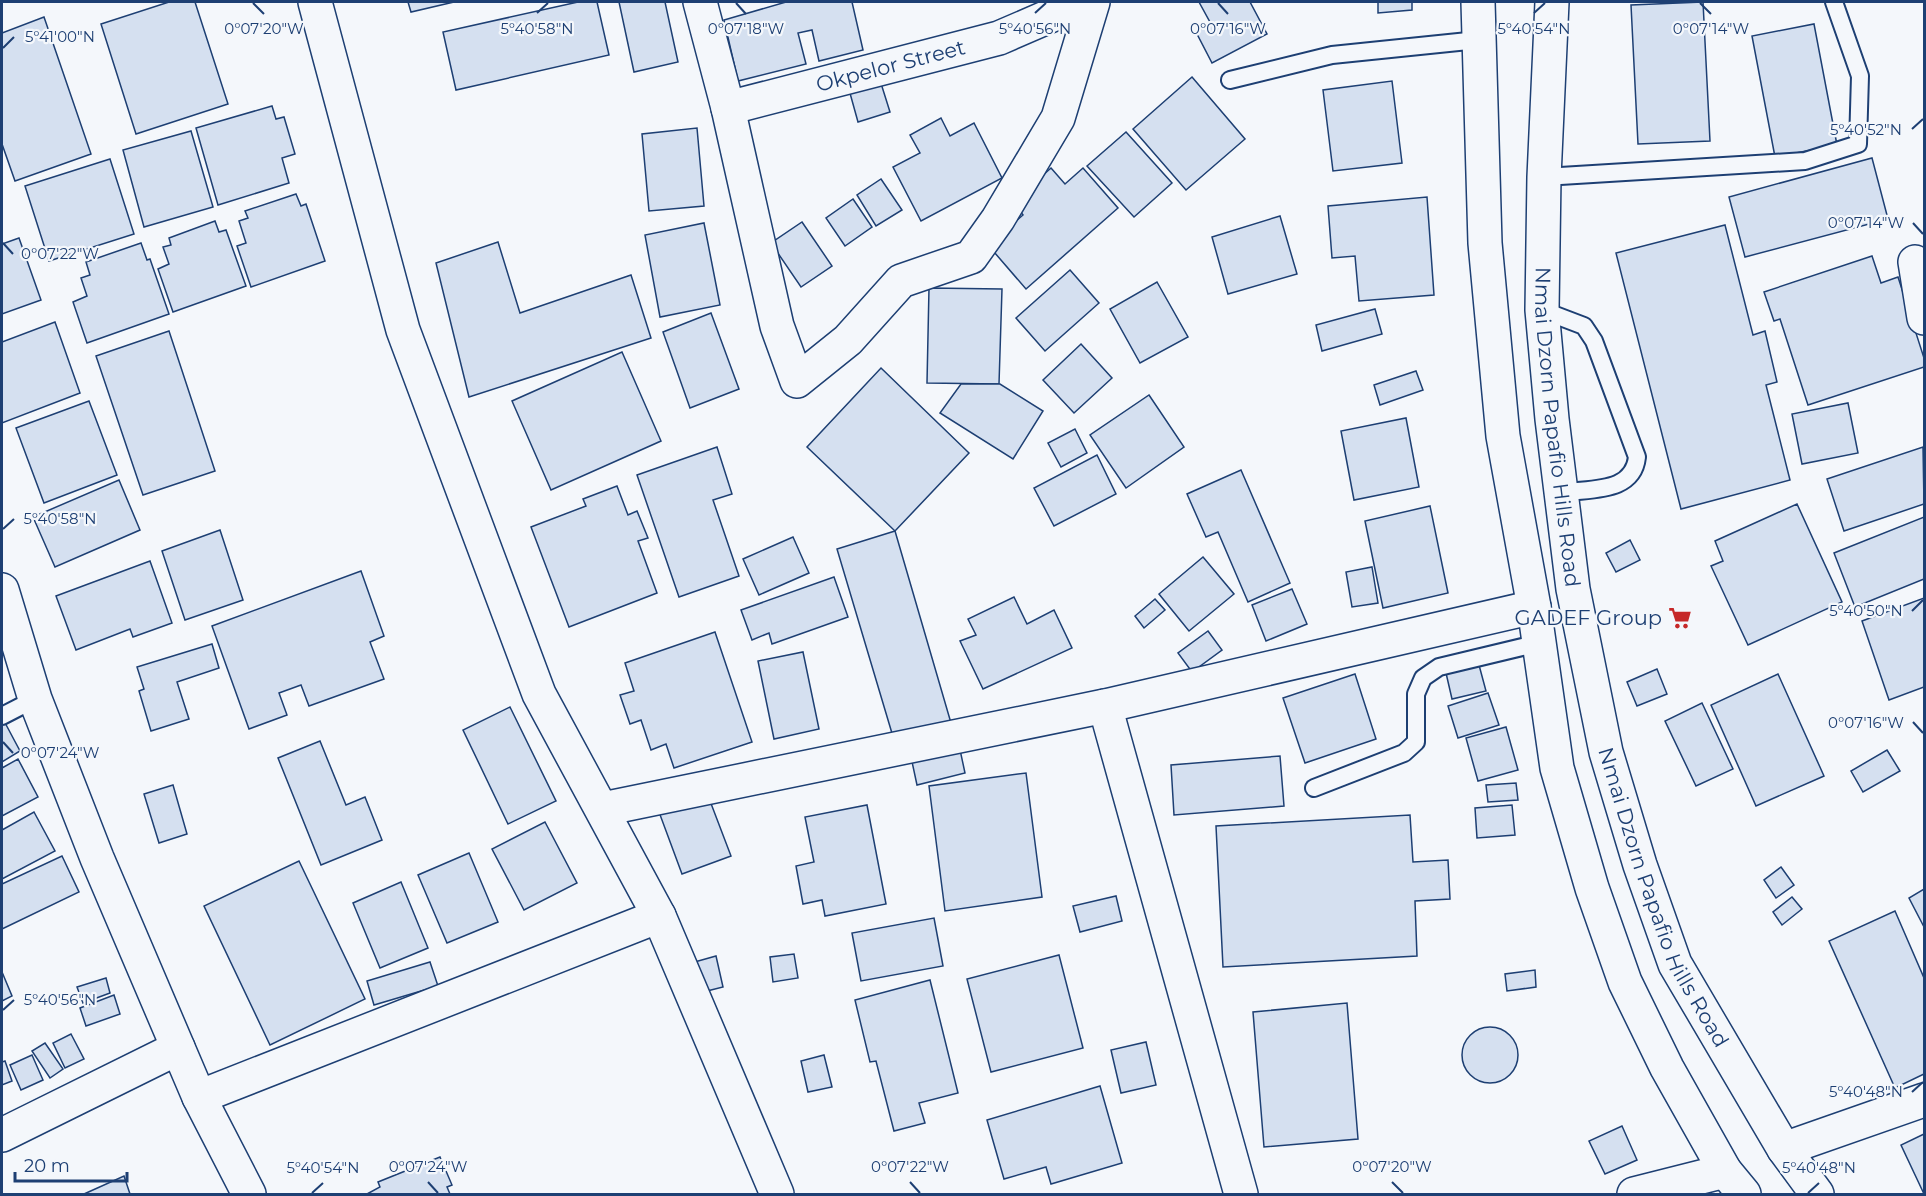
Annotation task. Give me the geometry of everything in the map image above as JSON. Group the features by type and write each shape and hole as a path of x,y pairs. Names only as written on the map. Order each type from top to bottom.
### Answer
{"street":[{"path":"315,2 403,330 539,694 659,916 777,1194"},
{"path":"700,2 728,108 777,326 797,381 848,340 901,281 971,257 998,219 1058,118 1093,2"},
{"name":"Okpelor Street","path":"728,108 999,38 1082,2"},
{"name":"Nmai Dzorn Papafio Hills Road","path":"1479,2 1478,40 1485,243 1503,436 1534,607 1557,768 1592,888 1625,982 1667,1068 1735,1183"},
{"name":"Nmai Dzorn Papafio Hills Road","path":"1552,2 1544,177 1542,310 1552,419 1573,589 1606,752 1640,865 1675,964 1784,1149 1817,1194"},
{"path":"1915,261 1924,318"},
{"path":"2,590 35,699 98,858 199,1097 249,1194"},
{"path":"603,809 1105,706 1534,607"},
{"path":"1105,706 1241,1194"},
{"path":"199,1097 659,916"},
{"path":"2,1135 178,1048"},
{"path":"1784,1149 1924,1100"},
{"path":"1634,1194 1735,1183"}],"lane":[{"path":"1544,177 1805,161 1858,144 1860,76 1834,2"},
{"path":"1230,80 1332,55 1478,40"},
{"path":"1542,310 1584,326 1594,341 1637,457 1635,470 1624,483 1562,493"},
{"path":"1314,788 1404,753 1410,748 1416,742 1416,694 1424,678 1439,667 1539,643"},
{"path":"2,716 35,699"}],"building":[{"path":"169,2 195,2 228,104 136,134 101,24"},
{"path":"408,2 454,2 411,12"},
{"path":"578,2 597,2 609,55 456,90 443,32"},
{"path":"619,2 665,2 678,62 634,72"},
{"path":"786,2 852,2 863,50 819,61 812,30 798,33 806,64 738,81 724,20"},
{"path":"1199,2 1250,2 1267,34 1212,63 1196,32 1211,24"},
{"path":"1378,2 1412,2 1412,10 1378,13"},
{"path":"1703,2 1710,141 1638,144 1631,5"},
{"path":"44,17 91,154 15,181 2,144 2,33"},
{"path":"1814,24 1837,145 1775,157 1752,36"},
{"path":"879,77 890,112 858,122 848,86"},
{"path":"1192,77 1245,139 1186,190 1133,129"},
{"path":"1392,81 1402,163 1333,171 1323,90"},
{"path":"272,106 276,119 284,117 295,154 282,158 289,183 218,205 196,128"},
{"path":"941,118 950,136 974,123 1002,178 921,221 893,167 920,153 910,135"},
{"path":"697,128 704,206 649,211 642,134"},
{"path":"191,131 213,207 144,227 123,150"},
{"path":"1126,132 1172,183 1134,217 1087,166"},
{"path":"1872,158 1888,219 1745,257 1729,197"},
{"path":"110,159 134,234 49,261 25,186"},
{"path":"1051,168 1065,184 1083,168 1118,208 1026,289 988,245 1023,215 1013,202"},
{"path":"881,179 902,210 876,226 857,195"},
{"path":"296,194 301,206 306,204 325,261 251,287 237,246 246,243 239,221 248,218 245,211"},
{"path":"1427,197 1434,295 1359,301 1355,256 1332,258 1328,206"},
{"path":"853,199 872,227 845,246 826,218"},
{"path":"1280,216 1297,274 1228,294 1212,237"},
{"path":"215,221 219,232 226,230 246,286 173,312 158,269 169,264 163,247 171,245 169,238"},
{"path":"802,222 832,266 801,287 771,243"},
{"path":"704,223 720,305 660,317 645,235"},
{"path":"1725,225 1753,335 1765,331 1777,382 1766,385 1790,480 1681,509 1616,253"},
{"path":"19,238 41,300 2,314 2,244"},
{"path":"498,242 520,313 631,275 651,338 469,397 436,263"},
{"path":"141,243 147,260 150,259 169,314 87,343 73,302 87,296 81,278 90,275 86,262"},
{"path":"1872,256 1881,283 1898,277 1924,358 1924,367 1808,405 1780,319 1774,321 1764,292"},
{"path":"1070,270 1099,303 1045,351 1016,318"},
{"path":"1157,282 1188,337 1140,363 1110,309"},
{"path":"929,288 1002,289 999,384 927,383"},
{"path":"1375,309 1382,334 1322,351 1316,325"},
{"path":"711,313 739,389 690,408 663,332"},
{"path":"55,322 80,393 2,423 2,342"},
{"path":"169,331 215,471 143,495 96,356"},
{"path":"1081,344 1112,378 1074,413 1043,380"},
{"path":"622,352 661,441 551,490 512,401"},
{"path":"881,368 969,453 895,531 807,447"},
{"path":"1416,371 1423,390 1380,405 1374,385"},
{"path":"961,384 1000,384 1043,411 1013,459 940,413"},
{"path":"1149,395 1184,447 1126,488 1090,435"},
{"path":"89,401 117,475 44,503 16,428"},
{"path":"1848,403 1858,453 1802,464 1792,414"},
{"path":"1406,418 1419,487 1354,500 1341,431"},
{"path":"1075,429 1087,453 1061,467 1048,443"},
{"path":"717,447 732,494 713,500 739,576 679,597 637,475"},
{"path":"1923,447 1924,504 1844,531 1827,479"},
{"path":"1097,455 1116,494 1054,526 1034,488"},
{"path":"1241,470 1290,583 1248,602 1218,532 1206,537 1187,494"},
{"path":"119,480 140,530 55,567 33,517"},
{"path":"617,486 628,515 637,511 648,538 638,541 657,593 569,627 531,527 586,506 583,499"},
{"path":"1797,504 1842,602 1748,645 1711,566 1723,561 1715,541"},
{"path":"1430,506 1448,593 1383,608 1365,521"},
{"path":"1924,517 1924,579 1855,607 1834,553"},
{"path":"220,530 243,600 185,620 162,551"},
{"path":"895,531 951,723 894,740 837,549"},
{"path":"793,537 809,573 759,595 743,559"},
{"path":"1630,540 1640,560 1616,572 1606,553"},
{"path":"1203,557 1234,594 1189,631 1159,594"},
{"path":"150,561 172,623 133,637 130,629 76,650 56,596"},
{"path":"1372,567 1378,603 1352,607 1346,572"},
{"path":"361,571 384,636 370,642 384,679 309,706 301,685 279,693 287,715 249,729 212,626"},
{"path":"834,577 848,617 772,644 769,633 752,640 741,610"},
{"path":"1292,589 1307,624 1266,641 1252,605"},
{"path":"1014,597 1027,624 1054,610 1072,648 983,689 960,641 976,635 968,619"},
{"path":"1924,598 1924,687 1889,700 1862,621"},
{"path":"1155,599 1165,610 1144,628 1135,616"},
{"path":"1208,631 1222,650 1192,672 1178,653"},
{"path":"715,632 752,742 674,768 666,744 651,750 641,720 630,724 620,695 634,691 625,663"},
{"path":"212,644 219,668 177,682 189,719 151,731 139,691 144,689 137,667"},
{"path":"803,652 819,729 774,739 758,661"},
{"path":"1479,665 1486,691 1452,699 1446,673"},
{"path":"1657,669 1667,694 1637,706 1627,682"},
{"path":"1355,674 1376,739 1305,763 1283,698"},
{"path":"1778,674 1824,776 1756,806 1711,705"},
{"path":"1488,693 1499,725 1458,738 1448,706"},
{"path":"1702,703 1733,769 1696,786 1665,721"},
{"path":"510,707 556,801 508,824 463,730"},
{"path":"2,720 20,751 2,762"},
{"path":"1506,727 1518,770 1478,781 1466,738"},
{"path":"320,741 346,805 365,797 382,840 321,865 278,758"},
{"path":"959,745 965,773 917,785 911,757"},
{"path":"1887,750 1900,771 1863,792 1851,771"},
{"path":"1280,756 1284,806 1174,815 1171,765"},
{"path":"18,759 38,797 2,816 2,768"},
{"path":"1026,773 1042,897 945,911 929,786"},
{"path":"1516,783 1518,800 1488,802 1486,785"},
{"path":"173,785 187,834 159,843 144,794"},
{"path":"707,793 731,856 682,874 659,812"},
{"path":"867,805 886,904 825,916 822,900 803,904 796,866 814,862 805,817"},
{"path":"1512,805 1515,835 1477,838 1475,808"},
{"path":"34,812 55,851 2,879 2,830"},
{"path":"1410,815 1413,862 1448,860 1450,899 1415,901 1417,956 1223,967 1216,826"},
{"path":"545,822 577,883 524,910 492,849"},
{"path":"469,853 498,922 447,943 418,875"},
{"path":"62,856 79,892 2,929 2,884"},
{"path":"299,861 365,999 270,1045 204,906"},
{"path":"1781,867 1794,885 1776,898 1764,880"},
{"path":"401,882 428,948 380,968 353,903"},
{"path":"1924,889 1924,927 1909,898"},
{"path":"1116,896 1122,921 1080,932 1073,906"},
{"path":"1792,897 1802,909 1782,925 1773,912"},
{"path":"1895,911 1924,978 1924,1074 1895,1088 1829,941"},
{"path":"934,918 943,966 861,981 852,933"},
{"path":"794,954 798,978 773,982 770,957"},
{"path":"1059,955 1083,1048 991,1072 967,979"},
{"path":"716,956 723,987 699,993 691,963"},
{"path":"430,962 438,986 374,1005 367,981"},
{"path":"1535,970 1536,987 1507,991 1505,974"},
{"path":"2,972 12,996 2,1001"},
{"path":"106,978 110,993 83,1003 77,987"},
{"path":"930,980 958,1093 919,1103 925,1123 894,1131 876,1061 870,1062 855,1000"},
{"path":"114,995 120,1014 86,1026 80,1008"},
{"path":"1347,1003 1358,1139 1264,1147 1253,1012"},
{"path":"1490,1027 1501,1029 1510,1035 1516,1044 1518,1055 1516,1066 1510,1075 1501,1081 1490,1083 1479,1081 1470,1075 1464,1066 1462,1055 1464,1044 1470,1035 1479,1029"},
{"path":"71,1034 84,1059 65,1068 53,1043"},
{"path":"1146,1042 1156,1085 1121,1093 1111,1050"},
{"path":"45,1043 63,1069 50,1078 32,1051"},
{"path":"32,1055 43,1080 21,1090 10,1065"},
{"path":"824,1055 832,1087 808,1092 801,1061"},
{"path":"5,1061 12,1081 2,1085 2,1062"},
{"path":"1100,1086 1122,1163 1051,1184 1046,1167 1004,1179 987,1120"},
{"path":"1622,1126 1637,1160 1605,1174 1589,1141"},
{"path":"1924,1134 1924,1194 1901,1145"},
{"path":"440,1157 452,1185 447,1187 450,1194 367,1194 380,1187 378,1182"},
{"path":"124,1176 130,1194 84,1194"}],"place":[{"name":"GADEF Group","path":"1680,618"}]}
